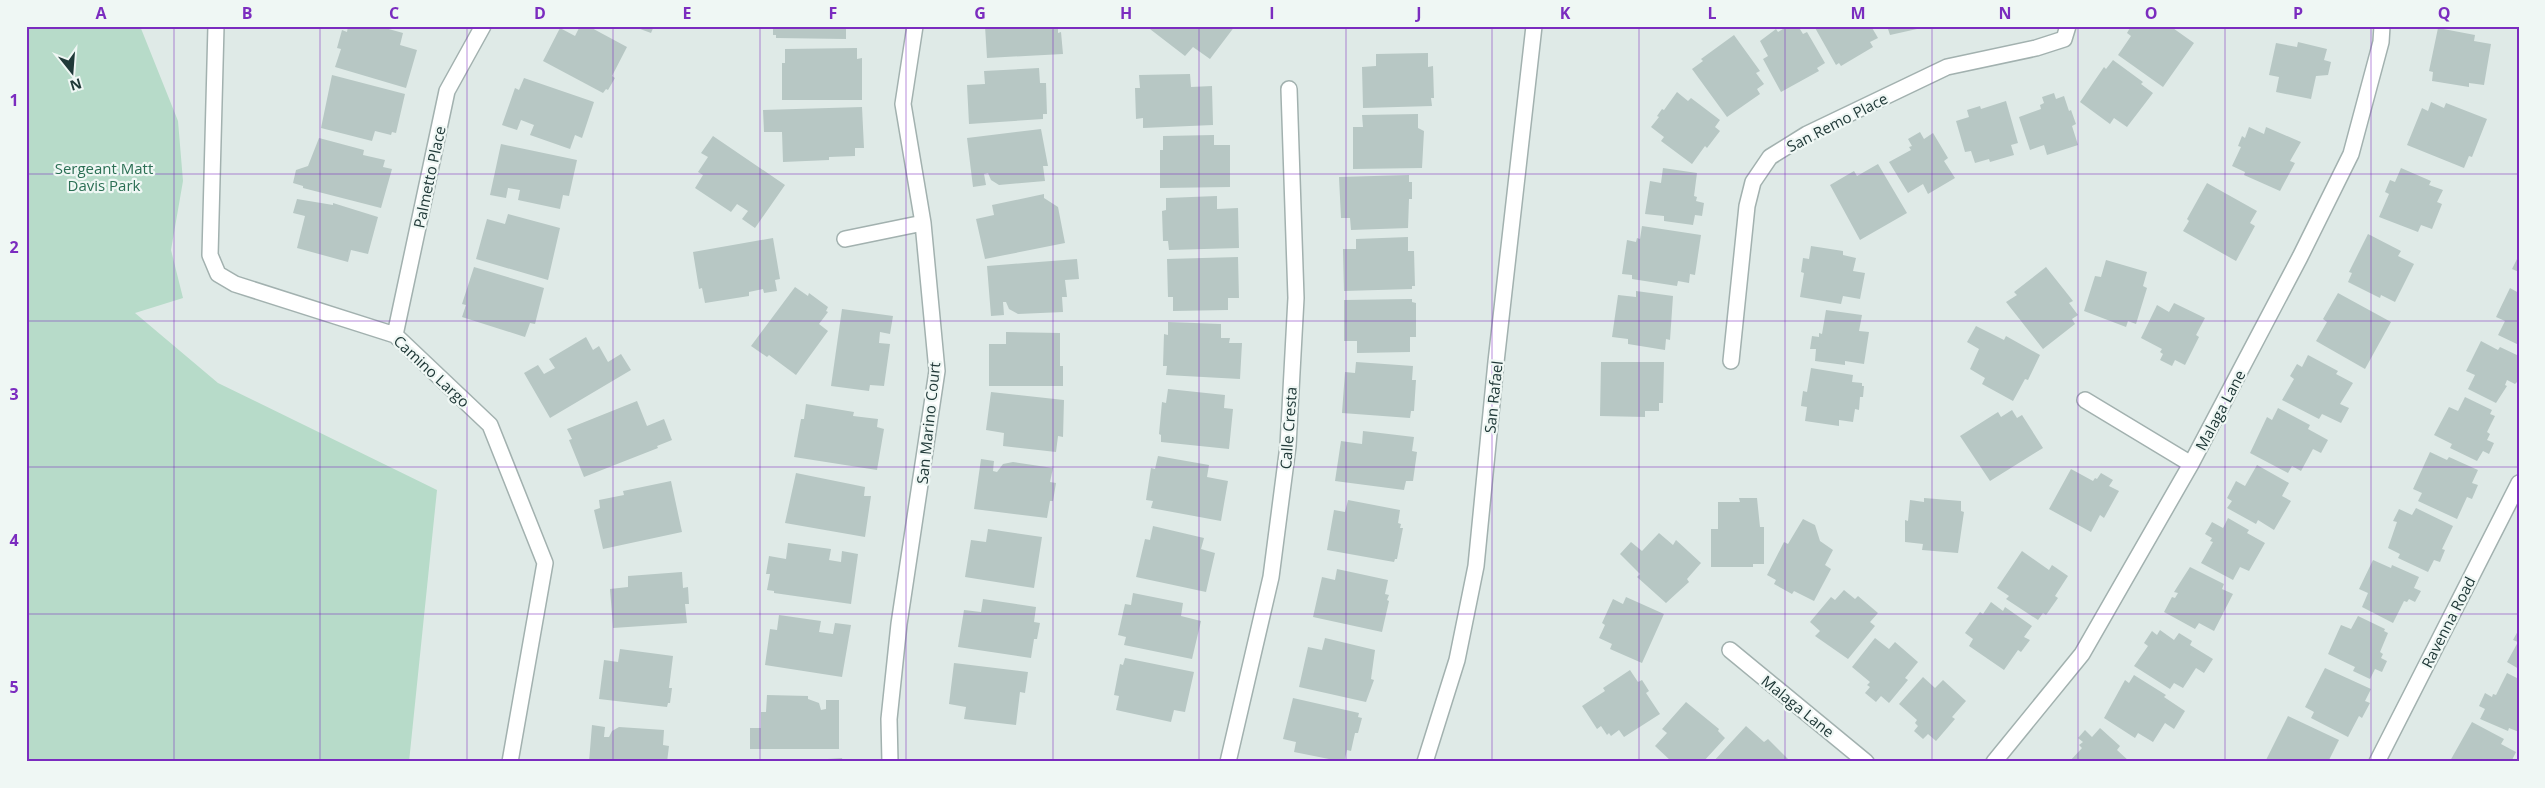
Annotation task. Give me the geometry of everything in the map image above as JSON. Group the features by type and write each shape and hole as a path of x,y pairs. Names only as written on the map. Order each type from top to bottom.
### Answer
{"street":[{"name":"Camino Largo","path":"216,26 210,255 218,274 235,284 395,335 490,425 545,564 510,762"},
{"name":"Palmetto Place","path":"395,335 447,91 483,26"},
{"name":"San Marino Court","path":"890,762 889,719 899,624 937,371 923,223 903,104 915,26"},
{"name":"San Rafael","path":"1425,762 1458,660 1476,566 1496,362 1534,26"},
{"name":"San Remo Place","path":"1731,361 1747,206 1753,182 1770,157 1807,134 1947,67 2036,48 2064,38 2068,26"},
{"name":"Malaga Lane","path":"1994,762 2082,654 2191,464 2300,257 2351,154 2381,42 2382,26"},
{"name":"Calle Cresta","path":"1228,762 1271,577 1288,446 1296,298 1289,89"},
{"path":"845,239 923,223"},
{"path":"2086,400 2191,464"},
{"name":"Ravenna Road","path":"2377,762 2519,483"},
{"name":"Malaga Lane","path":"1730,650 1866,762"}],"green space":[{"name":"Sergeant Matt Davis Park","path":"26,26 140,26 178,121 183,181 171,250 183,298 135,313 218,383 437,490 409,762 26,762"}],"building":[{"path":"348,26 378,26 403,33 400,45 417,50 406,88 335,67 341,49 337,48 342,30 347,32"},
{"path":"580,26 588,26 627,47 612,76 615,78 608,90 606,89 603,93 543,61 560,28 575,36"},
{"path":"632,26 654,26 651,33"},
{"path":"773,26 846,26 846,39 776,38 776,35 773,35"},
{"path":"985,26 1058,26 1058,33 1061,32 1063,54 987,58"},
{"path":"1146,26 1235,26 1210,59 1193,47 1185,56"},
{"path":"1788,26 1798,26 1803,34 1807,32 1825,63 1817,68 1819,71 1781,92 1763,59 1768,56 1760,41 1776,29 1778,32"},
{"path":"1814,26 1871,26 1878,38 1870,42 1873,47 1841,66 1839,63 1836,65"},
{"path":"1887,26 1926,26 1926,27 1890,35"},
{"path":"2131,26 2170,26 2194,43 2163,87 2118,55 2131,36 2127,33"},
{"path":"2438,28 2475,35 2474,41 2491,44 2484,85 2469,83 2469,87 2432,81 2433,72 2429,71"},
{"path":"1734,35 1760,71 1756,73 1764,84 1757,89 1760,94 1727,117 1692,69 1703,61 1701,59"},
{"path":"2298,42 2327,49 2324,60 2331,62 2328,75 2316,76 2311,99 2276,92 2279,77 2269,75 2276,43 2297,47"},
{"path":"857,48 857,59 862,58 862,100 782,100 782,63 785,63 785,49"},
{"path":"1428,53 1428,67 1433,66 1434,98 1431,98 1432,106 1363,108 1362,67 1376,66 1376,54"},
{"path":"2113,60 2143,82 2141,84 2153,93 2127,127 2114,118 2110,124 2080,102 2104,67 2106,69"},
{"path":"1039,68 1040,83 1046,83 1047,114 1043,114 1043,119 969,124 967,85 985,84 984,71"},
{"path":"1190,74 1191,87 1212,86 1213,125 1143,128 1143,118 1136,119 1135,88 1140,88 1139,75"},
{"path":"332,75 405,94 396,133 392,132 391,135 375,131 372,141 321,128"},
{"path":"524,78 594,102 582,138 575,135 570,149 530,135 534,125 521,120 517,130 502,125 515,88 519,90"},
{"path":"1677,92 1688,101 1691,98 1720,120 1715,127 1720,131 1707,148 1705,146 1692,164 1661,141 1664,137 1651,127 1659,117 1657,116 1662,109 1664,110"},
{"path":"2054,93 2056,99 2064,96 2069,111 2071,110 2076,124 2072,126 2078,145 2047,155 2044,145 2030,150 2019,117 2041,109 2040,105 2044,103 2042,97"},
{"path":"2006,101 2018,143 2011,145 2014,155 1990,162 1989,159 1975,163 1971,151 1965,152 1956,121 1969,117 1967,110 1980,106 1981,109"},
{"path":"2431,102 2444,108 2446,103 2487,119 2472,157 2469,156 2464,168 2407,145 2422,108 2428,111"},
{"path":"862,107 864,148 855,148 855,156 829,157 829,160 783,162 782,132 764,132 763,110"},
{"path":"1418,114 1418,128 1424,131 1422,168 1353,169 1353,127 1363,127 1362,115"},
{"path":"2249,127 2264,134 2266,127 2301,142 2290,161 2295,163 2280,191 2244,175 2245,172 2232,166 2241,147 2238,146 2242,136 2245,138"},
{"path":"1041,129 1048,166 1043,166 1045,181 999,185 991,180 988,173 984,174 986,185 973,187 967,138"},
{"path":"1920,132 1924,139 1933,133 1948,158 1944,161 1955,178 1928,194 1923,184 1908,193 1889,162 1911,150 1909,147 1912,146 1908,139"},
{"path":"1214,135 1214,145 1230,145 1230,187 1160,188 1160,150 1163,150 1163,136"},
{"path":"713,136 785,185 755,228 742,219 748,211 737,204 731,212 695,188 703,175 698,172 708,157 701,153"},
{"path":"319,138 364,150 363,155 385,160 383,167 392,169 381,208 303,188 303,186 293,183 296,170 308,166"},
{"path":"501,144 577,160 569,196 563,195 560,209 518,200 520,190 508,188 506,198 490,195"},
{"path":"1878,164 1907,213 1860,240 1830,185 1854,171 1857,176"},
{"path":"1663,168 1697,173 1694,196 1697,197 1696,201 1704,203 1702,216 1695,215 1693,225 1664,221 1664,216 1645,214 1650,181 1661,183"},
{"path":"2401,168 2431,181 2429,185 2443,190 2437,202 2442,204 2432,229 2421,225 2418,232 2379,217 2389,194 2385,192 2390,180 2395,182"},
{"path":"1409,175 1409,182 1412,182 1412,199 1409,199 1408,228 1351,230 1350,218 1341,218 1339,177"},
{"path":"2207,183 2257,211 2250,223 2255,226 2236,261 2183,231 2189,221 2187,219"},
{"path":"1044,194 1044,198 1058,207 1065,243 985,259 976,219 994,215 992,205"},
{"path":"1217,196 1217,209 1238,208 1239,248 1169,250 1168,241 1163,241 1162,211 1166,210 1166,198"},
{"path":"297,199 333,205 333,203 378,217 368,254 351,250 348,262 297,248 305,216 293,213"},
{"path":"508,214 560,228 548,280 476,259 487,219 505,224"},
{"path":"1642,226 1701,235 1695,275 1690,274 1689,283 1678,281 1677,286 1632,279 1632,275 1622,274 1627,240 1636,242 1637,238 1640,239"},
{"path":"2368,234 2401,251 2398,256 2414,264 2395,302 2381,295 2380,298 2348,282 2352,273 2349,272"},
{"path":"1408,237 1408,251 1414,251 1415,286 1412,286 1412,289 1344,291 1343,249 1356,249 1356,239"},
{"path":"773,238 780,279 775,280 777,291 764,293 763,289 749,292 749,296 705,303 702,288 699,289 693,252"},
{"path":"1811,246 1843,251 1843,255 1856,258 1853,271 1865,273 1860,299 1843,296 1841,304 1800,297 1804,273 1801,272 1803,258 1809,259"},
{"path":"2519,255 2519,272 2512,269"},
{"path":"1238,257 1239,298 1228,298 1228,310 1173,311 1173,297 1168,297 1167,259"},
{"path":"1077,259 1079,279 1065,280 1067,297 1062,297 1063,312 1018,314 1009,309 1006,302 1003,302 1004,315 991,316 987,266"},
{"path":"2106,260 2147,272 2143,286 2147,288 2136,324 2128,321 2126,327 2084,311 2095,276 2101,277"},
{"path":"474,267 544,288 535,324 530,323 525,337 462,317 466,305 462,304"},
{"path":"2046,267 2073,301 2069,303 2078,315 2072,319 2075,324 2043,349 2006,302 2017,295 2014,292"},
{"path":"795,287 808,296 809,293 828,307 826,311 828,312 819,324 828,331 796,375 769,355 767,357 751,346"},
{"path":"2510,288 2519,293 2519,345 2498,335 2505,321 2496,317"},
{"path":"1636,291 1673,296 1670,340 1666,339 1665,350 1628,344 1628,339 1612,337 1618,295 1636,297"},
{"path":"2338,293 2391,322 2365,369 2316,341 2327,322 2323,319"},
{"path":"1412,299 1412,302 1416,303 1416,337 1410,337 1410,352 1357,353 1357,341 1344,341 1344,300"},
{"path":"2174,303 2205,318 2196,335 2199,337 2185,365 2175,360 2172,366 2160,360 2163,354 2160,352 2162,349 2141,338 2157,305 2169,312"},
{"path":"842,309 893,316 890,334 880,332 879,343 890,344 884,386 870,385 869,391 831,386"},
{"path":"1826,310 1862,315 1859,331 1869,332 1864,364 1845,361 1845,365 1815,361 1816,349 1810,349 1812,336 1819,337 1819,333 1822,334"},
{"path":"1168,322 1221,324 1221,338 1230,338 1229,343 1242,343 1240,379 1166,375 1167,366 1163,366 1164,334 1168,335"},
{"path":"1976,326 2004,340 2006,336 2040,355 2028,380 2025,379 2013,401 1982,384 1985,378 1970,369 1979,349 1967,342"},
{"path":"1006,332 1060,333 1060,366 1063,366 1063,386 989,386 989,344 1006,344"},
{"path":"586,337 593,350 599,346 608,362 621,354 631,370 550,418 524,373 538,365 544,374 555,368 549,359"},
{"path":"2481,341 2498,350 2500,347 2519,356 2519,383 2515,384 2507,380 2505,385 2507,386 2496,403 2468,389 2475,375 2466,371"},
{"path":"2308,355 2338,371 2336,374 2353,383 2340,404 2349,408 2341,423 2322,414 2319,419 2282,400 2294,379 2290,376 2297,364 2302,367"},
{"path":"1356,362 1413,366 1412,380 1416,380 1414,411 1411,411 1410,418 1342,413 1345,372 1355,373"},
{"path":"1601,362 1664,362 1663,403 1659,403 1659,411 1645,411 1645,417 1600,416"},
{"path":"1811,368 1853,375 1852,382 1862,383 1862,386 1864,386 1863,397 1860,397 1859,410 1855,409 1853,422 1839,420 1839,426 1805,421 1807,407 1801,406 1803,391 1807,392"},
{"path":"1168,389 1225,395 1224,408 1233,409 1229,449 1161,442 1161,435 1159,434 1162,402 1166,403"},
{"path":"991,392 1064,400 1063,437 1058,436 1056,452 1003,446 1004,433 986,430"},
{"path":"2465,397 2492,410 2490,414 2495,416 2487,432 2490,434 2487,440 2494,443 2489,454 2483,451 2477,461 2450,448 2452,444 2434,435 2449,407 2458,411"},
{"path":"637,401 647,426 664,419 672,440 657,446 658,448 584,477 569,440 572,439 567,429"},
{"path":"806,404 854,412 853,416 878,419 877,427 884,429 877,470 794,457 801,419 804,419"},
{"path":"2278,408 2310,425 2308,429 2328,440 2321,453 2313,449 2301,471 2292,466 2288,473 2250,453 2267,417 2272,420"},
{"path":"2012,410 2017,418 2022,415 2043,448 1990,481 1960,436 1998,412 2001,417"},
{"path":"1363,431 1414,437 1412,451 1417,452 1413,481 1406,481 1404,490 1335,481 1341,441 1362,444"},
{"path":"2430,452 2447,460 2449,457 2478,470 2472,483 2478,485 2472,499 2467,497 2457,519 2418,501 2422,493 2413,489"},
{"path":"1158,456 1209,465 1207,477 1228,481 1221,521 1151,508 1153,501 1146,500 1151,468 1155,469"},
{"path":"981,459 994,461 993,471 997,472 1003,464 1013,462 1053,468 1050,482 1056,483 1053,501 1050,501 1047,518 974,509"},
{"path":"2257,465 2289,483 2282,496 2291,501 2274,530 2258,520 2256,524 2227,508 2232,501 2227,498 2236,481 2245,486"},
{"path":"2071,469 2093,481 2101,473 2113,480 2109,486 2119,491 2104,518 2100,515 2091,532 2049,509"},
{"path":"796,473 865,487 864,496 871,496 865,537 785,523"},
{"path":"671,481 682,532 603,549 594,510 600,508 599,500 624,495 623,491"},
{"path":"1739,498 1757,498 1760,527 1764,527 1764,564 1753,564 1753,567 1711,567 1711,529 1718,529 1718,502 1740,502"},
{"path":"1924,498 1961,501 1961,511 1964,512 1958,553 1922,550 1923,544 1905,542 1905,520 1908,521 1910,500 1924,502"},
{"path":"1348,500 1400,510 1398,523 1401,524 1400,528 1403,528 1397,559 1394,562 1327,550 1334,510 1345,512"},
{"path":"2416,508 2453,526 2442,549 2445,550 2440,562 2434,560 2428,572 2398,558 2400,554 2388,548 2397,522 2393,521 2399,509 2412,515"},
{"path":"2228,518 2249,530 2247,533 2265,543 2249,571 2240,567 2233,580 2201,563 2213,542 2210,541 2212,538 2205,534 2212,522 2223,528"},
{"path":"1803,519 1815,525 1820,541 1833,550 1825,565 1831,569 1814,601 1794,591 1792,594 1774,584 1776,580 1767,575 1784,542 1788,544"},
{"path":"1153,526 1204,538 1201,549 1215,553 1206,592 1136,577 1145,539 1150,540"},
{"path":"988,529 1042,537 1034,588 965,577 971,540 986,542"},
{"path":"1659,533 1673,545 1676,540 1701,563 1687,579 1689,582 1666,603 1637,577 1640,574 1620,554 1631,542 1642,551"},
{"path":"788,543 831,549 829,560 841,562 842,551 858,554 851,604 774,593 774,591 767,590 770,574 766,574 769,556 786,559"},
{"path":"2022,551 2049,570 2052,565 2068,576 2055,596 2058,598 2046,615 2043,613 2038,620 2006,599 2009,596 1997,588"},
{"path":"2373,560 2391,568 2392,565 2419,577 2414,588 2421,591 2415,602 2409,599 2407,602 2404,601 2393,623 2362,607 2368,593 2359,589"},
{"path":"2190,567 2224,584 2222,589 2233,594 2214,631 2199,623 2195,629 2164,612 2172,597 2175,598 2178,593 2174,592"},
{"path":"1337,569 1388,580 1385,594 1389,595 1387,600 1389,601 1382,632 1313,617 1322,577 1335,580"},
{"path":"682,572 683,588 688,587 689,604 685,604 687,623 613,628 610,589 628,587 628,576"},
{"path":"1844,590 1855,599 1858,596 1878,613 1870,622 1875,626 1848,659 1815,636 1820,631 1810,622 1831,597 1835,600"},
{"path":"1133,593 1183,603 1181,616 1201,621 1192,659 1124,645 1126,637 1118,635 1125,604 1131,605"},
{"path":"1626,597 1664,614 1642,663 1610,649 1612,644 1599,638 1605,625 1602,623 1613,599 1623,604"},
{"path":"983,599 1036,607 1034,622 1040,623 1037,639 1034,639 1031,658 958,647 964,610 981,612"},
{"path":"1991,602 2003,611 2005,607 2032,626 2024,637 2030,640 2021,652 2018,650 2004,670 1969,646 1973,639 1965,633 1980,612 1983,614"},
{"path":"779,615 821,621 819,632 833,634 835,623 851,625 842,677 765,665 770,629 777,630"},
{"path":"2358,616 2385,629 2384,631 2388,633 2380,652 2383,654 2381,658 2387,661 2382,672 2375,669 2370,679 2353,671 2355,667 2328,654 2341,625 2351,629"},
{"path":"2519,629 2519,669 2507,662 2518,642 2513,640"},
{"path":"2160,630 2174,640 2179,633 2192,641 2190,645 2213,659 2204,673 2196,668 2183,688 2174,683 2170,689 2134,666 2148,646 2144,643 2152,631 2157,635"},
{"path":"1325,638 1375,650 1371,679 1374,680 1366,702 1299,687 1308,647 1322,650"},
{"path":"1875,638 1889,649 1895,642 1918,662 1905,678 1908,680 1889,703 1881,696 1876,702 1865,693 1870,687 1867,685 1870,682 1852,667"},
{"path":"620,649 673,656 669,688 672,688 670,703 668,703 667,707 599,699 604,660 618,662"},
{"path":"1125,658 1194,672 1185,712 1174,710 1171,722 1116,710 1119,696 1114,695 1120,664 1123,665"},
{"path":"954,663 1028,672 1025,693 1020,692 1016,725 964,719 966,707 949,704"},
{"path":"2325,668 2371,689 2365,701 2370,703 2362,718 2359,716 2348,737 2311,718 2314,712 2305,707"},
{"path":"1630,670 1638,682 1642,680 1649,691 1646,693 1660,714 1624,737 1619,730 1611,736 1609,733 1607,735 1601,726 1597,729 1582,706 1605,691 1603,688"},
{"path":"2507,673 2519,679 2519,732 2509,728 2508,731 2480,719 2485,709 2479,706 2485,693 2492,697 2493,694 2496,695"},
{"path":"2134,675 2166,695 2164,697 2185,711 2174,729 2165,723 2153,742 2138,733 2135,738 2104,718 2125,680 2129,683"},
{"path":"1923,677 1935,688 1943,680 1966,701 1952,717 1955,719 1936,741 1928,734 1923,739 1914,731 1918,726 1915,723 1917,720 1899,704"},
{"path":"767,695 808,696 808,699 819,703 821,710 826,709 826,700 839,700 839,749 750,749 750,728 761,728 761,712 766,712"},
{"path":"1293,698 1359,713 1358,717 1362,718 1358,733 1355,733 1351,751 1347,750 1344,762 1294,752 1296,742 1283,739"},
{"path":"1686,702 1719,729 1718,731 1725,738 1703,762 1672,762 1655,746 1667,733 1662,729"},
{"path":"2288,716 2339,740 2328,762 2265,762"},
{"path":"2472,722 2504,739 2501,744 2516,752 2511,762 2450,761"},
{"path":"592,725 605,727 604,737 609,737 612,731 619,727 664,730 663,745 669,746 667,762 589,762"},
{"path":"1746,726 1764,742 1768,739 1788,759 1785,762 1713,762"},
{"path":"2100,728 2120,746 2117,750 2130,762 2069,762 2082,748 2079,745 2083,742 2078,738 2085,730 2092,737"},
{"path":"842,758 843,762 813,762 813,760"}]}
